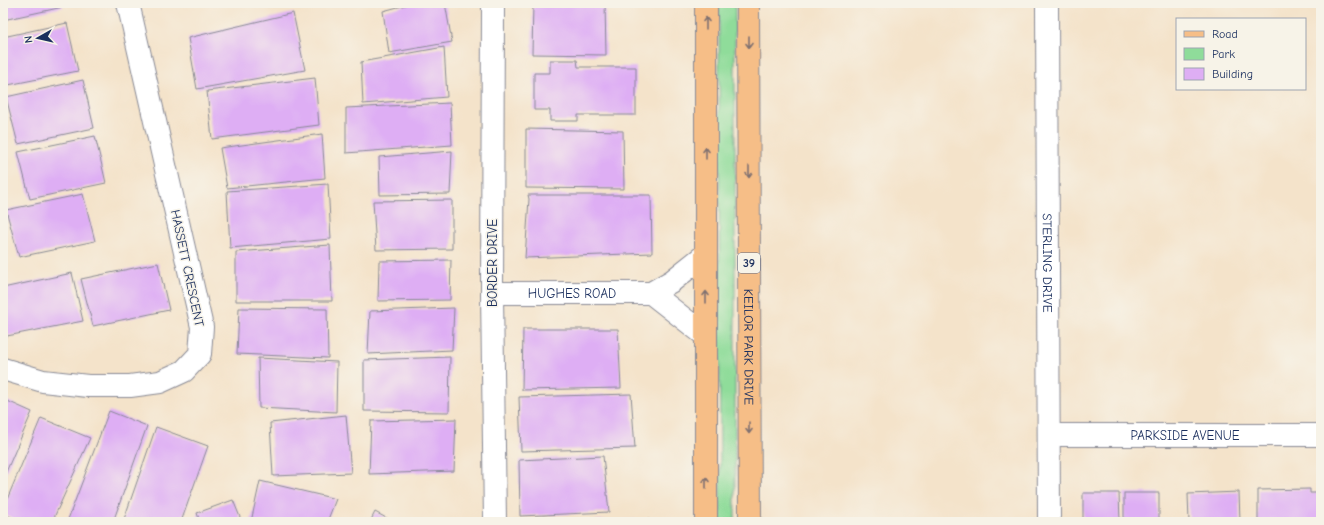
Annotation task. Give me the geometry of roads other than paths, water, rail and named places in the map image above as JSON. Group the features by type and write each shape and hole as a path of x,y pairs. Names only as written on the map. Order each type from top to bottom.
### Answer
{"main road":[{"path":"706,3 706,522"},
{"name":"KEILOR PARK DRIVE","path":"748,3 750,522"}],"street":[{"name":"HASSETT CRESCENT","path":"3,369 43,380 88,386 130,386 160,382 178,374 184,371 200,354 202,328 128,3"},
{"name":"BORDER DRIVE","path":"494,3 492,293 495,522"},
{"name":"STERLING DRIVE","path":"1047,3 1049,522"},
{"path":"706,254 672,280 651,293 706,336"},
{"name":"HUGHES ROAD","path":"492,293 651,293"},
{"name":"PARKSIDE AVENUE","path":"1049,436 1321,435"}]}
